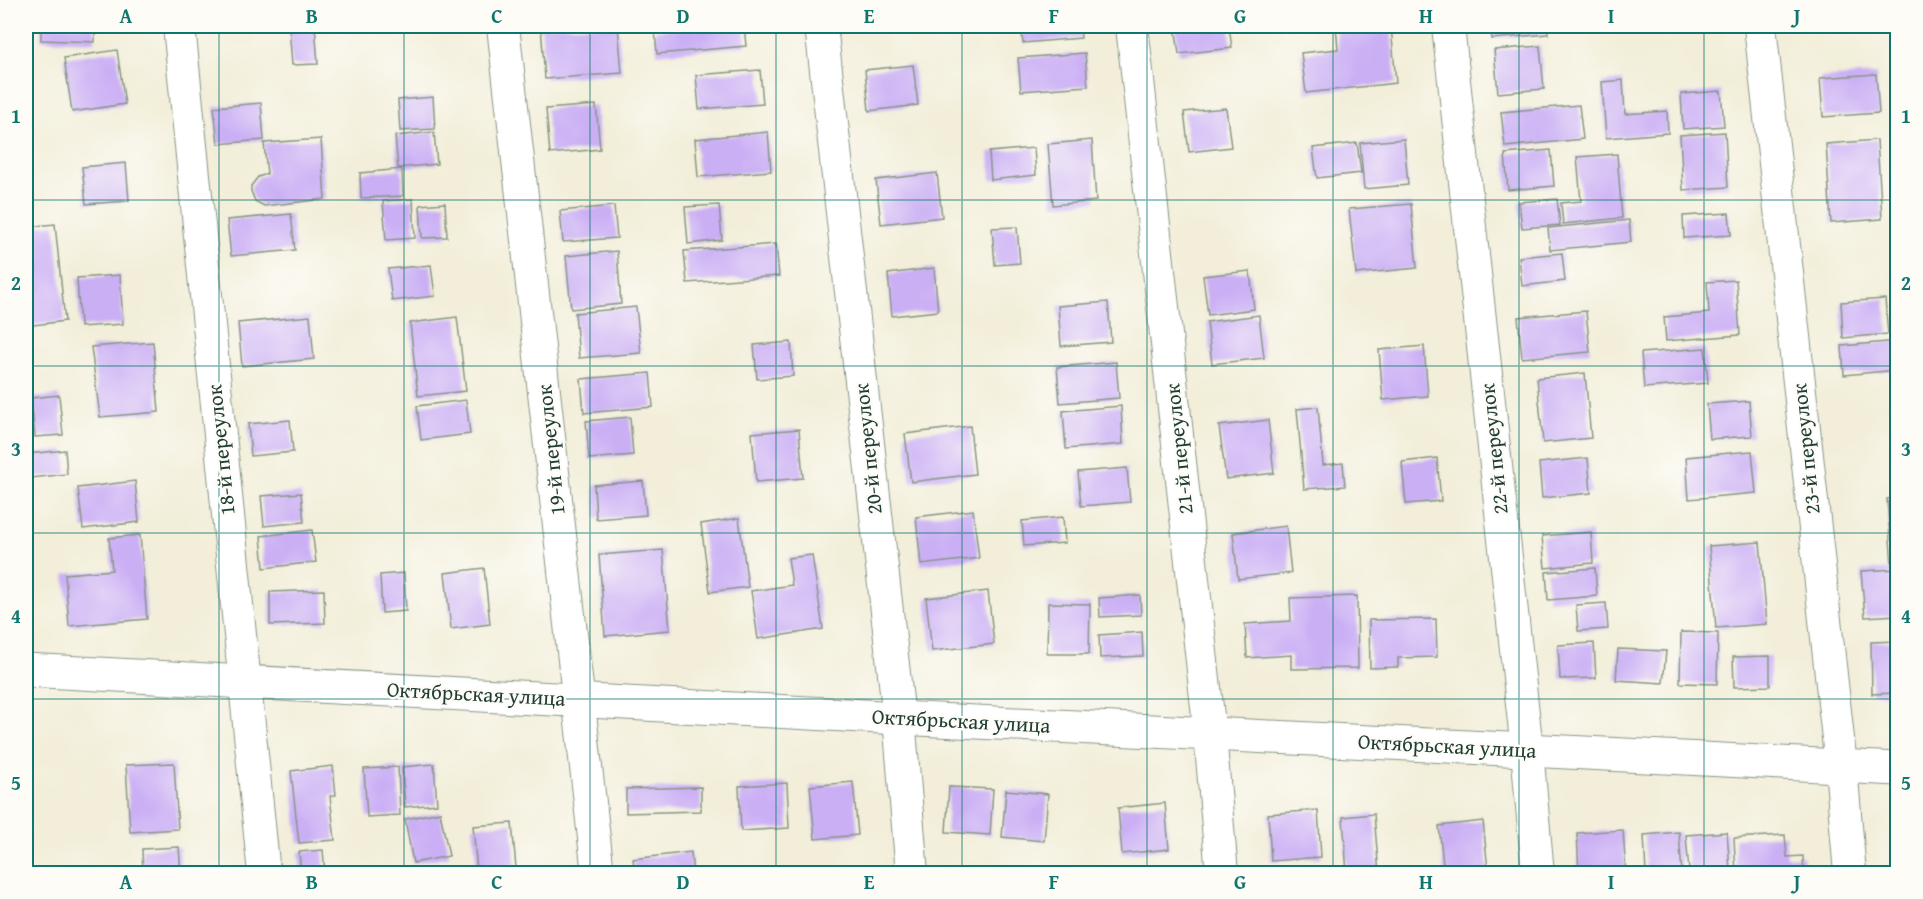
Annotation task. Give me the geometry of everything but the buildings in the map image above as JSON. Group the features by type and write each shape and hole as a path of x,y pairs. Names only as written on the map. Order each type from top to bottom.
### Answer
{"street":[{"name":"18-й переулок","path":"178,26 264,873"},
{"name":"19-й переулок","path":"503,26 598,873"},
{"name":"20-й переулок","path":"821,26 898,718 912,873"},
{"name":"21-й переулок","path":"1132,26 1210,734 1222,873"},
{"name":"22-й переулок","path":"1448,26 1527,750 1538,873"},
{"name":"23-й переулок","path":"1760,26 1841,766 1850,873"},
{"name":"Октябрьская улица","path":"26,670 898,718 1898,769"}]}
